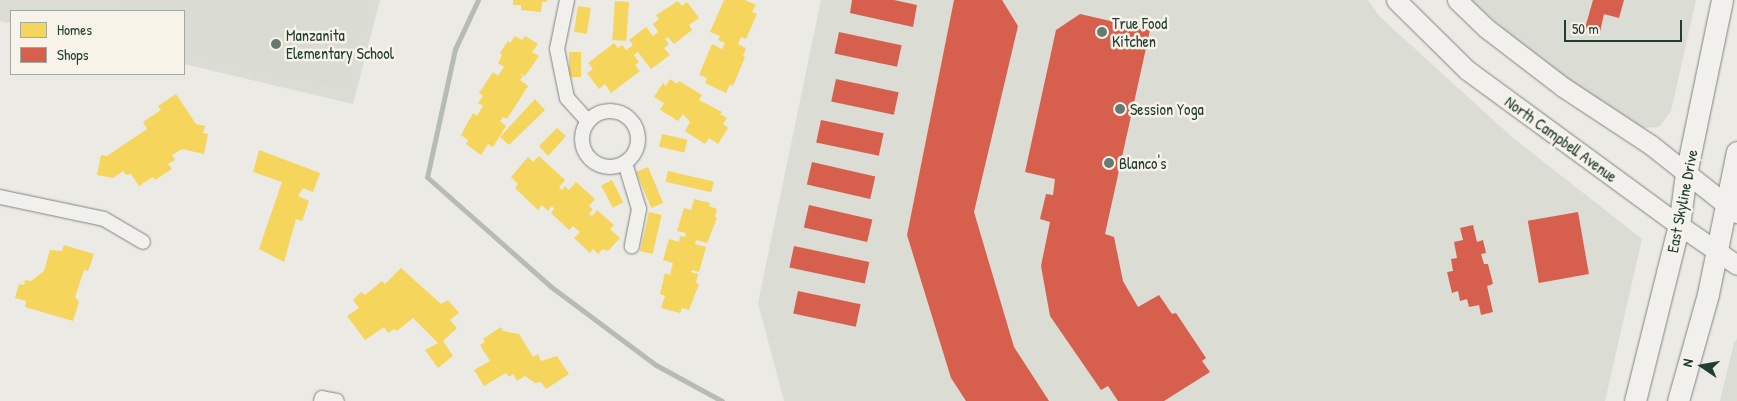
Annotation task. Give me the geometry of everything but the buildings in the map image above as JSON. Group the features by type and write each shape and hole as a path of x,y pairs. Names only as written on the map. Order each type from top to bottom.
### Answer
{"main road":[{"name":"East Skyline Drive","path":"1634,401 1679,225 1686,174 1722,0"},
{"path":"1678,401 1705,306 1716,251 1732,208 1737,152"}],"street":[{"path":"567,0 556,49 567,98 588,121"},
{"name":"North Campbell Avenue","path":"1396,0 1467,70 1679,225 1737,265"},
{"path":"1457,0 1486,28 1562,87 1651,145 1732,208"},
{"path":"612,110 629,117 638,133 636,151 625,163 606,166 590,157 584,149 582,140 588,121 603,111 612,110"},
{"path":"625,163 640,209 632,246"},
{"path":"0,197 104,219 143,242"},
{"path":"322,400 337,401"}],"shaded area":[{"name":"Manzanita Elementary School","path":"0,0 380,0 353,104 185,64 185,10 10,10 10,23 0,21"},
{"name":"Manzanita Elementary School","path":"126,0 369,0 347,90 185,51 185,10 124,10"},
{"path":"821,0 1368,0 1379,16 1512,137 1642,239 1605,401 784,401 758,303"},
{"path":"1471,0 1696,0 1671,111 1659,127 1636,128 1524,47"},
{"path":"1737,339 1737,401 1720,401 1734,343"}],"waterway":[{"path":"478,0 455,49 427,177 550,286 656,365 722,401"}],"place":[{"name":"True Food Kitchen","path":"1102,32"},
{"name":"Manzanita Elementary School","path":"276,44"},
{"name":"Session Yoga","path":"1120,109"},
{"name":"Blanco's","path":"1109,163"}]}
